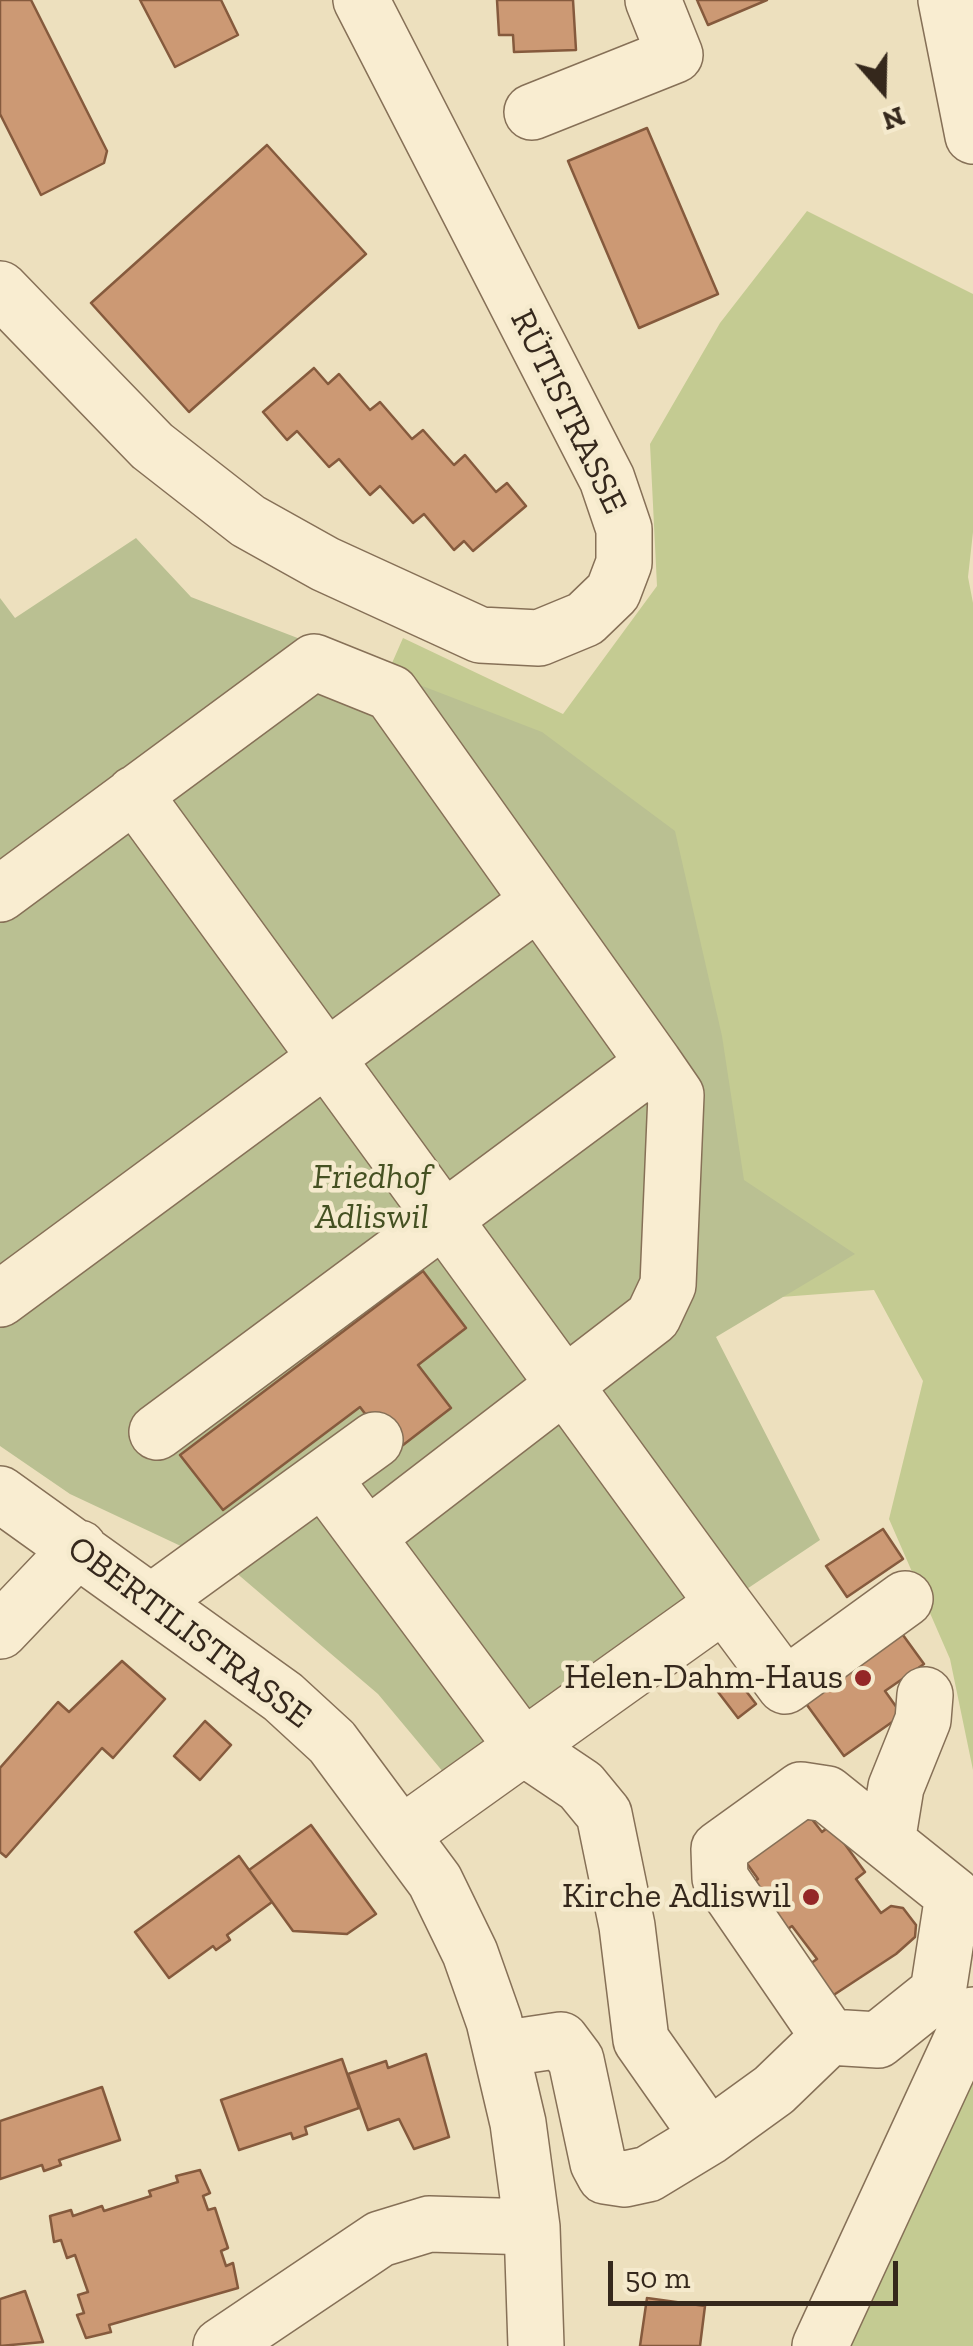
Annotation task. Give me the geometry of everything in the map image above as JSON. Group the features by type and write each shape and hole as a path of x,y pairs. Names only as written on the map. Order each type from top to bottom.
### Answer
{"street":[{"name":"RÜTISTRASSE","path":"0,289 152,446 248,520 325,564 480,634 539,638 585,619 613,592 624,563 624,530 608,479 362,0"},
{"path":"532,112 676,54 653,0"},
{"path":"946,0 973,136"},
{"path":"0,894 314,662 391,692 676,1095 668,1285 653,1318 366,1537"},
{"path":"134,794 785,1686 906,1599"},
{"path":"0,1299 539,901"},
{"path":"157,1432 654,1063"},
{"path":"152,1601 376,1440"},
{"path":"323,1478 523,1747 581,1786 604,1814 628,1926 641,2040 708,2138"},
{"name":"OBERTILISTRASSE","path":"0,1494 234,1659 332,1742 435,1880 470,1954 501,2049 518,2123 532,2227 536,2346"},
{"path":"0,1631 79,1548"},
{"path":"402,1834 724,1604"},
{"path":"888,1842 896,1787 923,1720 925,1694"},
{"path":"501,2049 561,2040 576,2060 598,2163 606,2176 625,2180 648,2174 708,2138 774,2090 830,2038 878,2040 938,1992 963,1908 827,1794 801,1790 720,1849 720,1878 830,2038"},
{"path":"820,2346 973,2014"},
{"path":"221,2346 380,2239 429,2224 532,2227"}],"green space":[{"path":"807,211 973,294 973,532 968,577 973,603 973,1770 950,1659 889,1519 923,1381 874,1290 781,1297 364,727 403,638 563,714 657,586 650,444 720,323"},
{"name":"Friedhof Adliswil","path":"136,538 191,597 542,732 675,831 722,1036 744,1180 855,1254 716,1337 820,1540 454,1785 378,1694 234,1571 70,1494 0,1446 0,598 15,618"},
{"path":"973,2048 973,2346 833,2346"}],"building":[{"path":"0,0 31,0 107,151 104,163 41,195 0,114"},
{"path":"140,0 221,0 238,35 175,67"},
{"path":"497,0 573,0 576,50 514,52 513,35 499,35"},
{"path":"697,0 767,0 708,25"},
{"path":"647,128 718,294 639,328 568,161"},
{"path":"267,145 366,254 189,412 91,303"},
{"path":"314,368 328,384 339,374 370,410 380,402 412,439 423,430 454,465 465,455 496,492 507,483 526,506 473,551 464,541 454,550 424,514 413,523 380,486 370,495 339,459 329,467 297,431 287,440 263,412"},
{"path":"423,1271 466,1328 418,1365 451,1408 394,1452 360,1407 223,1510 180,1455"},
{"path":"883,1529 903,1559 847,1597 826,1566"},
{"name":"Helen-Dahm-Haus","path":"895,1624 924,1664 885,1691 902,1715 844,1756 799,1694"},
{"path":"122,1661 165,1699 113,1758 102,1748 6,1857 0,1852 0,1768 58,1702 69,1712"},
{"path":"733,1674 756,1704 738,1718 715,1688"},
{"path":"205,1721 231,1745 200,1780 174,1756"},
{"name":"Kirche Adliswil","path":"812,1807 811,1818 822,1832 831,1825 865,1872 856,1879 881,1913 891,1906 903,1908 916,1925 915,1937 896,1954 823,2002 800,1971 817,1959 792,1926 781,1934 746,1888 758,1879 748,1865 736,1863"},
{"path":"311,1825 376,1914 347,1934 293,1931 249,1870"},
{"path":"239,1856 272,1902 227,1935 230,1940 216,1950 213,1946 169,1978 135,1932"},
{"path":"426,2054 449,2137 414,2149 399,2119 368,2130 348,2074 386,2061 388,2068"},
{"path":"342,2059 359,2108 305,2127 307,2134 293,2139 291,2133 239,2150 221,2100"},
{"path":"102,2087 120,2140 59,2160 61,2165 44,2171 42,2165 0,2179 0,2121"},
{"path":"200,2170 210,2193 203,2196 208,2210 215,2208 228,2248 221,2251 226,2266 233,2263 238,2288 109,2325 111,2332 86,2338 77,2315 84,2313 78,2295 88,2292 75,2255 67,2258 61,2240 54,2242 50,2216 71,2210 73,2216 102,2206 104,2211 151,2196 149,2191 178,2182 176,2176"},
{"path":"25,2291 43,2342 0,2346 0,2299"},
{"path":"647,2298 705,2306 700,2346 640,2346"}],"place":[{"name":"Helen-Dahm-Haus","path":"863,1678"},
{"name":"Kirche Adliswil","path":"811,1897"}]}
